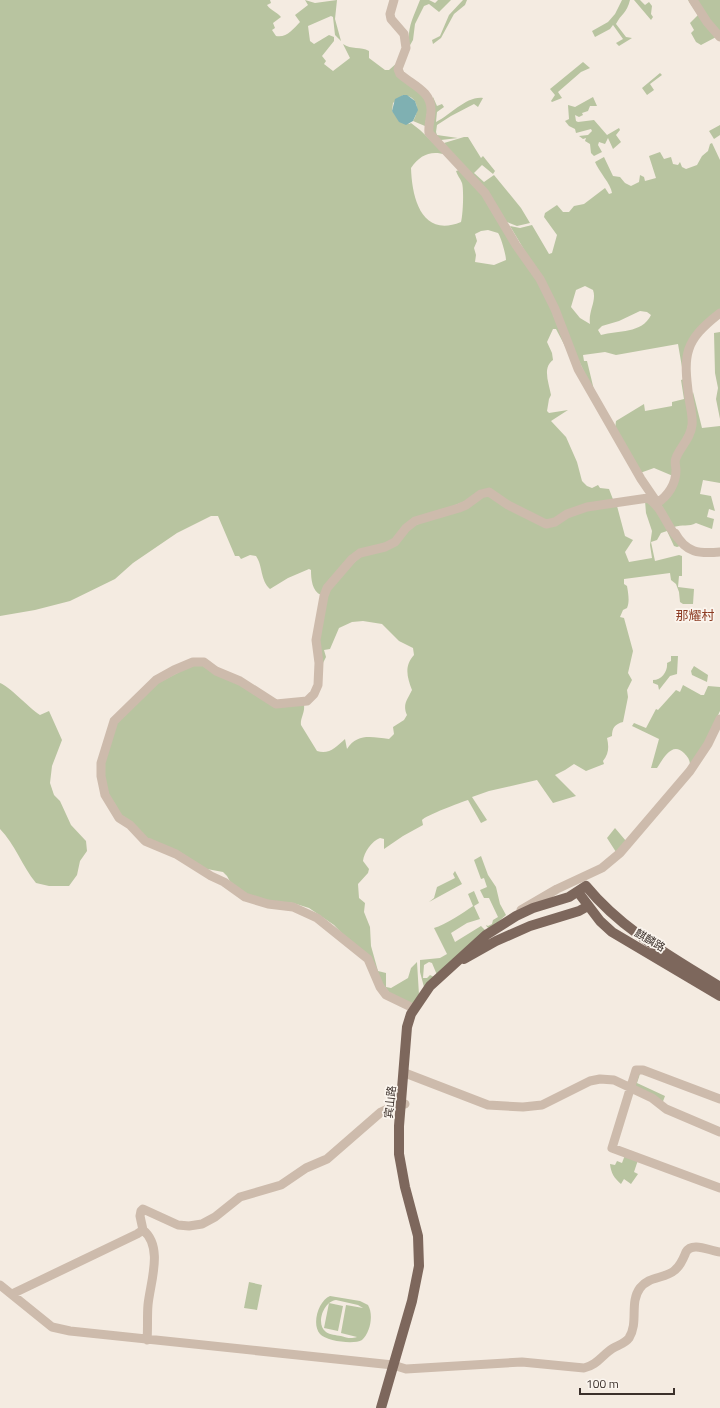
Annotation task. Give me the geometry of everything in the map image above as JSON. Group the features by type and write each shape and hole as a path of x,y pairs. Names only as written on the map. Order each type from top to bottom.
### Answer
{"main road":[{"name":"宾山路","path":"406,1073 407,1027 413,1008 430,986 486,935 516,916 582,889"},
{"name":"麒麟路","path":"582,889 588,906 600,921 612,932 720,996"},
{"name":"麒麟路","path":"582,889 618,920 651,944 720,986"},
{"name":"宾山路","path":"382,1408 415,1302 423,1260 420,1235 403,1168 401,1136 406,1073 414,1014 426,994 458,963 496,941 542,922 579,911 588,906"}],"street":[{"path":"394,0 390,14 391,19 404,34 406,48 398,69 404,78 424,92 429,98 431,110 429,133 485,193 516,245 540,279 555,309 581,373 641,479 678,538"},
{"path":"693,0 720,37"},
{"path":"657,503 664,499 672,487 675,477 676,458 691,429 692,418 686,365 690,342 709,321 720,313"},
{"path":"413,1008 386,995 380,987 368,959 317,918 293,907 268,904 240,895 224,882 211,876 183,858 145,841 130,825 119,818 105,794 101,776 103,756 114,721 156,680 174,670 196,661 204,662 220,673 240,681 276,704 307,701 314,694 318,685 319,663 316,640 320,615 327,588 352,559 360,553 385,547 395,542 415,521 466,505 481,494 490,492 508,505 546,524 555,522 568,514 587,507 648,498 654,502 662,512 678,538 686,546 700,553 720,552"},
{"path":"516,916 522,909 538,899 602,868 620,853 690,771 708,744 720,719"},
{"path":"720,1099 643,1070 635,1070 612,1148 720,1188"},
{"path":"406,1073 492,1106 537,1107 586,1083 600,1079 614,1080 630,1086 652,1098 666,1109 720,1132"},
{"path":"147,1340 148,1304 152,1286 154,1256 149,1238 143,1230 140,1216 141,1211 143,1210 184,1226 196,1226 208,1222 240,1197 281,1185 306,1168 327,1159 381,1112 396,1105 403,1104"},
{"path":"12,1294 143,1230"},
{"path":"0,1285 52,1327 59,1329 147,1340 394,1366 406,1369 522,1362 584,1368 594,1365 612,1348 629,1338 632,1330 634,1303 637,1293 645,1283 670,1275 676,1270 690,1248 694,1246 720,1252"}],"green space":[{"path":"0,0 270,0 271,3 267,5 281,17 273,23 275,28 272,30 276,36 283,36 290,32 300,22 295,15 308,5 305,0 315,3 337,0 335,19 341,41 335,35 333,17 331,16 308,26 310,41 314,44 329,35 334,37 334,41 322,56 326,61 324,64 333,71 350,58 343,44 349,47 369,51 369,58 385,70 389,70 398,62 397,64 425,97 428,107 425,126 413,121 417,108 415,101 408,96 403,95 393,103 392,111 409,124 411,123 420,130 446,155 431,153 418,160 411,168 417,203 422,213 428,220 437,225 448,226 461,222 463,191 462,183 456,171 459,170 484,196 544,291 566,348 556,329 553,329 547,342 552,353 553,360 547,371 551,395 547,411 549,413 568,410 551,421 566,437 577,462 582,481 587,486 592,488 598,485 600,488 609,489 614,502 546,523 497,494 473,498 428,516 395,540 369,548 321,595 314,588 311,570 309,569 288,578 270,589 263,577 260,564 256,556 250,555 241,559 239,556 235,556 218,516 211,516 177,533 133,563 115,579 70,601 35,610 0,616","holes":["488,230 498,233 501,238 506,260 494,265 475,262 476,255 474,248 477,241 475,234"]},
{"path":"420,0 429,0 435,3 438,0 451,0 439,12 429,4 424,6 415,24 413,40 409,47 410,28"},
{"path":"463,0 467,0 465,5 454,14 441,38 433,44 432,40 440,36 449,15"},
{"path":"622,0 630,0 626,11 616,24 626,37 632,38 619,46 616,43 623,39 613,25 610,29 595,37 592,31 608,22 615,14"},
{"path":"634,0 640,0 645,5 649,2 652,6 651,14 653,17 651,20"},
{"path":"688,0 692,0 718,36 701,45 696,42 691,33 694,30 690,23 698,15"},
{"path":"694,0 720,0 720,35"},
{"path":"583,62 590,68 581,72 558,92 562,98 552,102 551,101 555,95 550,89"},
{"path":"660,73 662,75 650,84 654,90 647,95 642,88"},
{"path":"433,97 437,106 442,104 444,107 437,112 436,122 465,103 477,98 483,98 478,107 474,104 437,125 437,135 458,138 441,140 433,135"},
{"path":"593,97 597,106 590,106 588,111 582,113 583,115 579,117 575,115 576,121 594,120 607,135 619,128 620,130 616,135 621,142 613,149 608,138 605,144 599,142 598,145 602,152 594,156 591,153 590,144 585,141 586,138 583,139 579,136 588,135 592,131 591,129 576,133 575,129 569,126 565,121 569,119 568,105 575,107"},
{"path":"720,125 720,135 714,139 709,131"},
{"path":"468,137 481,158 483,156 495,171 493,174 482,165 474,173 484,182 494,175 521,208 530,223 517,226 507,222 444,143"},
{"path":"712,143 720,160 720,312 689,341 691,424 673,476 654,468 640,473 615,429 616,421 644,404 645,411 672,406 672,402 684,399 681,380 684,379 678,344 616,355 605,352 583,355 584,361 587,361 594,390 535,268 510,226 520,228 532,225 549,254 552,253 557,235 544,217 545,213 557,205 563,212 569,212 574,206 584,204 605,188 609,194 612,193 595,162 604,157 613,176 620,177 625,183 631,186 639,182 640,175 644,177 645,181 656,178 649,156 660,152 664,159 671,157 673,164 678,165 680,162 682,167 686,169 697,165 702,156 708,151 710,144","holes":["585,286 593,290 594,294 590,324 580,318 571,307 576,290","640,311 647,312 651,315 647,321 636,328 601,335 598,330 602,326 619,321"]},
{"path":"720,332 720,419 716,399 718,388 715,373 714,333"},
{"path":"693,392 702,428 720,426 720,483 703,480 700,494 711,496 715,511 709,509 707,517 714,519 712,529 696,523 674,527 660,503 665,500 676,462 685,445"},
{"path":"489,493 546,526 576,512 617,506 625,536 633,540 625,552 629,562 652,558 650,545 652,531 646,513 645,501 652,504 680,546 674,546 667,531 661,533 657,540 651,542 655,561 679,555 682,556 682,576 679,576 678,587 694,589 693,604 683,604 680,602 679,592 676,584 671,580 670,573 624,579 624,584 627,586 628,603 627,608 623,610 620,617 624,618 633,651 628,673 632,680 627,690 628,697 623,722 616,725 613,729 612,736 607,738 608,750 603,761 604,764 586,771 574,764 555,775 576,796 553,803 537,780 489,791 472,797 487,820 481,823 468,800 425,818 422,820 423,825 384,849 384,839 380,838 369,847 363,861 369,869 368,873 358,884 359,898 365,903 364,912 370,927 371,946 378,971 386,973 386,987 391,988 408,978 411,968 417,962 419,995 413,1003 410,1003 392,996 352,944 334,925 309,908 293,903 254,899 232,885 223,872 207,869 143,836 122,816 109,797 102,773 114,724 154,685 197,663 265,698 304,705 301,725 317,751 329,751 345,739 347,749 355,740 360,738 371,737 389,739 394,734 393,727 404,720 407,715 405,705 412,690 407,672 409,663 414,655 413,648 399,641 382,624 363,621 352,622 339,628 330,649 324,650 326,657 322,665 318,653 325,596 353,560 385,548 407,529"},
{"path":"671,656 678,656 677,674 670,676 659,690 658,685 653,683 653,680 662,677 667,663 671,661"},
{"path":"694,666 708,675 707,682 692,675 691,671"},
{"path":"0,683 40,715 49,711 62,740 52,766 50,783 54,795 60,801 71,825 86,841 87,851 80,861 77,875 69,886 49,886 36,883 10,841 0,829"},
{"path":"683,685 701,695 704,695 708,686 720,687 720,711 705,743 690,765 688,757 680,750 676,749 672,750 665,756 657,768 651,768 659,739 632,726 634,723 646,728 656,709 658,710 676,690 680,692"},
{"path":"615,828 626,841 616,852 607,838"},
{"path":"481,856 488,875 496,887 500,904 506,915 490,929 486,925 488,926 492,924 493,920 498,917 489,898 484,898 480,890 487,887 484,878 481,879 474,860"},
{"path":"455,871 462,884 429,902 434,898 437,887 455,878 453,874"},
{"path":"474,891 479,903 474,906 480,919 467,923 451,933 455,942 481,926 486,931 437,975 432,963 429,962 424,965 423,978 427,978 430,975 434,977 424,987 420,972 420,960 440,958 447,954 434,928 449,922 473,906 468,894"},
{"path":"636,1071 641,1071 637,1083 665,1096 662,1104 633,1085"},
{"path":"625,1155 638,1160 634,1172 638,1174 631,1184 624,1179 621,1184 616,1180 610,1167 610,1164 615,1165 617,1161 622,1163"},
{"path":"249,1282 262,1285 257,1310 244,1308"},
{"path":"330,1296 360,1301 368,1305 371,1319 367,1333 362,1340 340,1342 328,1339 320,1334 317,1330 316,1319 320,1307 326,1298","holes":["336,1300 358,1305 363,1308 346,1305 341,1333 357,1337 349,1338 331,1334 326,1332 323,1328 321,1324 322,1313 332,1301"]},
{"path":"329,1303 343,1306 338,1331 324,1328"}],"water":[{"path":"403,95 407,95 415,101 418,110 413,121 406,125 399,122 392,111 395,99"}],"district":[{"name":"那耀村","path":"695,615"}]}
